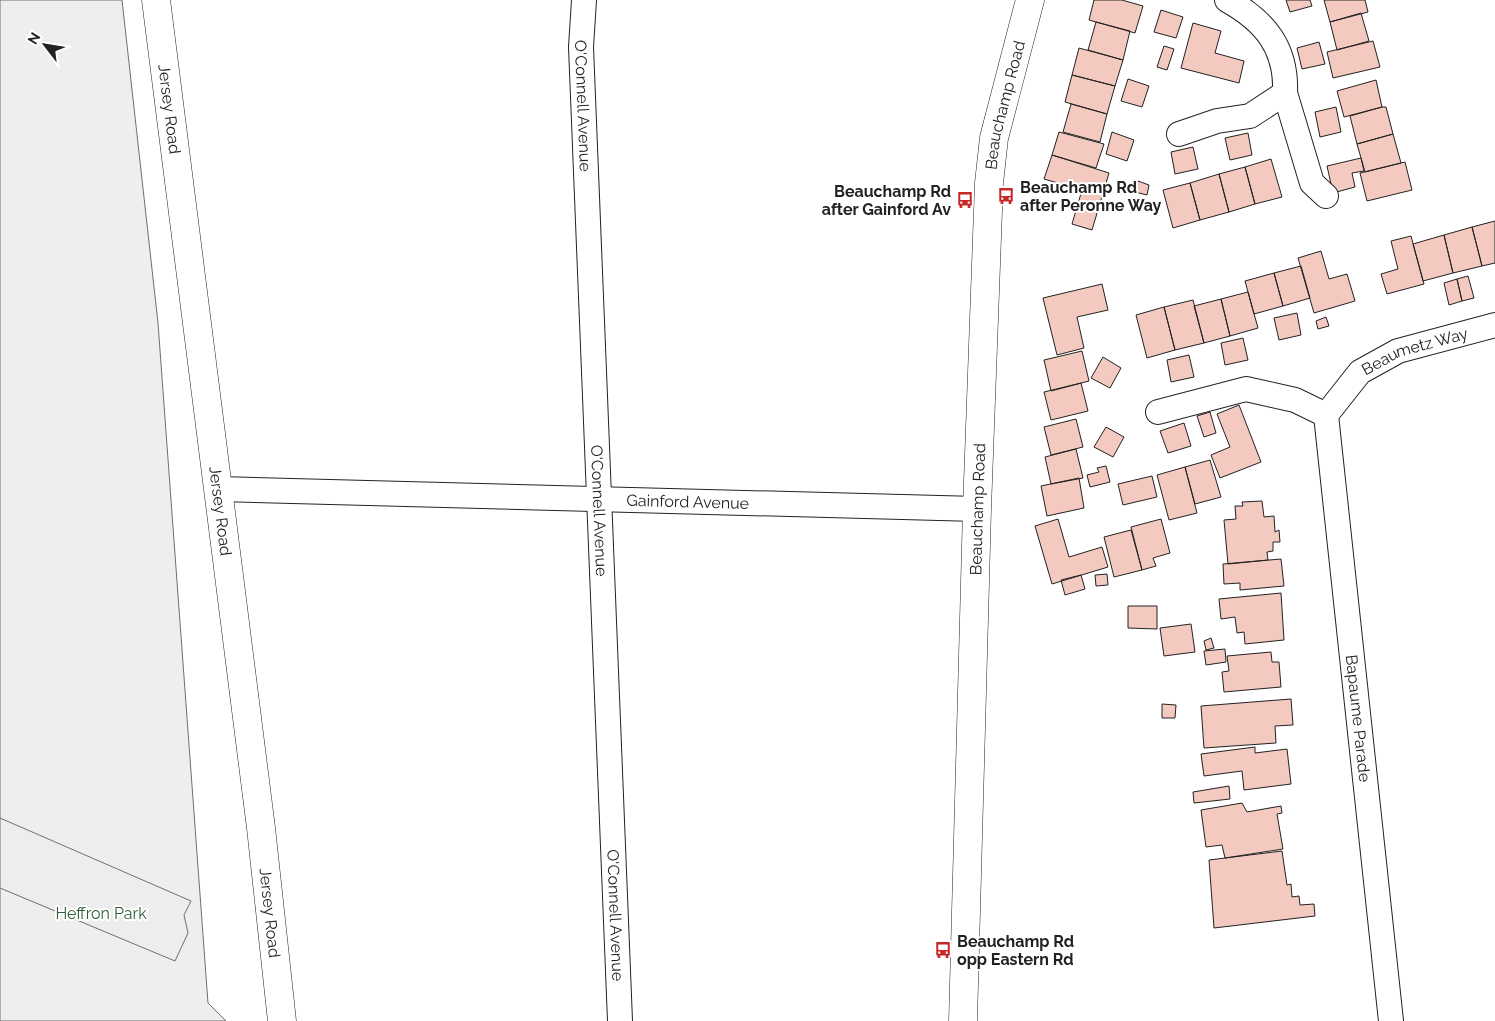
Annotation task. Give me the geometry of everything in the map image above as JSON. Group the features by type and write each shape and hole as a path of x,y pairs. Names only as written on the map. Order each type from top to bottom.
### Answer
{"street":[{"name":"Jersey Road","path":"156,0 261,828 282,1021"},
{"name":"O'Connell Avenue","path":"584,0 581,47 620,1021"},
{"name":"Beauchamp Road","path":"963,1021 977,509 989,182 994,138 1030,0"},
{"path":"1227,0 1266,29 1274,42 1286,73 1284,93 1312,183 1326,196"},
{"path":"1179,134 1217,121 1250,116 1284,93"},
{"name":"Beaumetz Way","path":"1326,416 1360,372 1398,351 1495,326"},
{"path":"1158,412 1246,389 1295,400 1326,416"},
{"name":"Bapaume Parade","path":"1326,416 1391,1021"},
{"name":"Gainford Avenue","path":"218,489 600,501 977,509"}],"green space":[{"name":"Heffron Park","path":"0,0 122,0 158,323 208,1003 226,1021 0,1021"}],"shaded area":[{"path":"0,818 191,901 184,915 188,933 175,961 0,888"}],"building":[{"path":"1094,0 1122,0 1143,6 1135,33 1089,20"},
{"path":"1286,0 1310,0 1312,6 1290,12"},
{"path":"1324,0 1365,0 1368,12 1330,22"},
{"path":"1161,10 1183,17 1176,38 1154,32"},
{"path":"1361,13 1369,41 1337,50 1330,22"},
{"path":"1096,22 1130,31 1123,60 1088,50"},
{"path":"1193,23 1221,31 1215,53 1244,61 1239,83 1181,68"},
{"path":"1373,41 1380,67 1333,78 1327,52"},
{"path":"1319,42 1325,64 1302,69 1297,48"},
{"path":"1164,46 1174,49 1167,70 1157,67"},
{"path":"1079,48 1123,60 1115,86 1072,75"},
{"path":"1072,75 1115,86 1107,114 1065,102"},
{"path":"1128,79 1149,86 1142,107 1121,101"},
{"path":"1376,80 1382,107 1344,117 1337,91"},
{"path":"1071,104 1107,114 1100,142 1063,132"},
{"path":"1336,107 1341,132 1320,137 1315,112"},
{"path":"1386,107 1393,134 1357,144 1350,116"},
{"path":"1059,132 1104,144 1096,168 1052,155"},
{"path":"1112,132 1134,140 1127,161 1106,154"},
{"path":"1248,133 1252,155 1230,160 1225,138"},
{"path":"1393,134 1401,163 1365,172 1357,144"},
{"path":"1193,147 1198,169 1175,174 1171,152"},
{"path":"1052,155 1109,173 1092,230 1072,224 1082,190 1044,179"},
{"path":"1361,158 1364,171 1352,173 1355,187 1333,193 1327,166"},
{"path":"1271,159 1282,197 1255,204 1245,167"},
{"path":"1405,162 1412,190 1367,201 1360,173"},
{"path":"1245,167 1255,204 1229,212 1219,174"},
{"path":"1219,174 1229,212 1200,220 1190,183"},
{"path":"1138,181 1149,185 1147,195 1135,192"},
{"path":"1190,183 1200,220 1173,228 1163,190"},
{"path":"1495,221 1495,263 1482,266 1472,227"},
{"path":"1472,227 1482,266 1453,273 1444,235"},
{"path":"1444,235 1453,273 1423,281 1413,244"},
{"path":"1411,236 1424,284 1387,294 1381,274 1398,269 1391,241"},
{"path":"1321,251 1329,279 1347,274 1355,301 1314,313 1298,258"},
{"path":"1301,266 1310,298 1283,306 1274,273"},
{"path":"1274,273 1283,306 1254,314 1245,281"},
{"path":"1468,276 1474,298 1462,301 1457,279"},
{"path":"1457,279 1462,301 1449,305 1444,283"},
{"path":"1102,284 1108,310 1077,317 1084,348 1057,355 1043,298"},
{"path":"1248,292 1258,328 1230,336 1221,299"},
{"path":"1221,299 1230,336 1204,343 1194,306"},
{"path":"1193,300 1204,343 1175,350 1164,307"},
{"path":"1164,307 1175,350 1147,358 1136,315"},
{"path":"1297,313 1301,335 1279,340 1274,318"},
{"path":"1326,317 1329,326 1318,329 1316,321"},
{"path":"1243,338 1248,360 1225,365 1221,343"},
{"path":"1082,351 1089,381 1051,391 1044,360"},
{"path":"1189,355 1194,377 1171,382 1167,360"},
{"path":"1103,357 1121,368 1110,388 1091,378"},
{"path":"1081,383 1088,411 1051,420 1044,392"},
{"path":"1239,405 1261,462 1220,478 1211,455 1230,447 1217,414"},
{"path":"1210,412 1216,433 1204,437 1197,416"},
{"path":"1076,419 1083,447 1051,455 1044,427"},
{"path":"1184,423 1191,446 1168,453 1160,431"},
{"path":"1106,427 1124,437 1113,457 1094,447"},
{"path":"1076,449 1083,478 1051,484 1045,457"},
{"path":"1210,460 1221,497 1195,504 1185,467"},
{"path":"1106,466 1110,482 1090,487 1087,475 1099,472 1097,468"},
{"path":"1185,467 1197,513 1169,520 1157,475"},
{"path":"1152,476 1157,497 1123,505 1118,484"},
{"path":"1079,478 1084,508 1047,516 1041,486"},
{"path":"1262,501 1264,517 1274,516 1275,532 1279,530 1280,542 1273,542 1273,551 1267,552 1268,560 1228,564 1224,520 1236,519 1235,506 1243,506 1242,502"},
{"path":"1058,519 1069,557 1102,547 1108,567 1052,584 1035,526"},
{"path":"1161,519 1170,553 1153,558 1156,566 1142,570 1131,527"},
{"path":"1131,530 1142,570 1114,577 1104,537"},
{"path":"1281,559 1284,586 1240,590 1240,583 1224,584 1223,564"},
{"path":"1107,574 1108,585 1096,586 1095,575"},
{"path":"1081,575 1085,589 1065,595 1061,580"},
{"path":"1281,593 1284,640 1245,644 1244,632 1237,633 1235,617 1221,619 1219,599"},
{"path":"1128,606 1157,606 1157,629 1128,628"},
{"path":"1191,624 1195,652 1164,656 1160,628"},
{"path":"1211,638 1214,648 1206,650 1204,641"},
{"path":"1225,649 1226,662 1206,665 1204,651"},
{"path":"1271,652 1272,662 1279,662 1281,687 1224,692 1222,672 1229,671 1227,656"},
{"path":"1291,699 1293,725 1275,726 1276,743 1204,748 1201,706"},
{"path":"1162,704 1176,705 1175,718 1162,718"},
{"path":"1255,747 1255,753 1287,749 1291,784 1244,790 1242,771 1204,776 1201,754"},
{"path":"1229,786 1230,799 1194,803 1193,792"},
{"path":"1242,803 1247,812 1281,806 1282,813 1277,814 1283,849 1225,858 1222,845 1206,847 1201,810"},
{"path":"1282,851 1287,885 1291,884 1292,897 1299,896 1300,905 1314,904 1315,916 1214,928 1209,860"}],"place":[{"name":"Beauchamp Rd after Peronne Way","path":"1006,196"},
{"name":"Beauchamp Rd after Gainford Av","path":"965,200"},
{"name":"Beauchamp Rd opp Eastern Rd","path":"943,950"}]}
